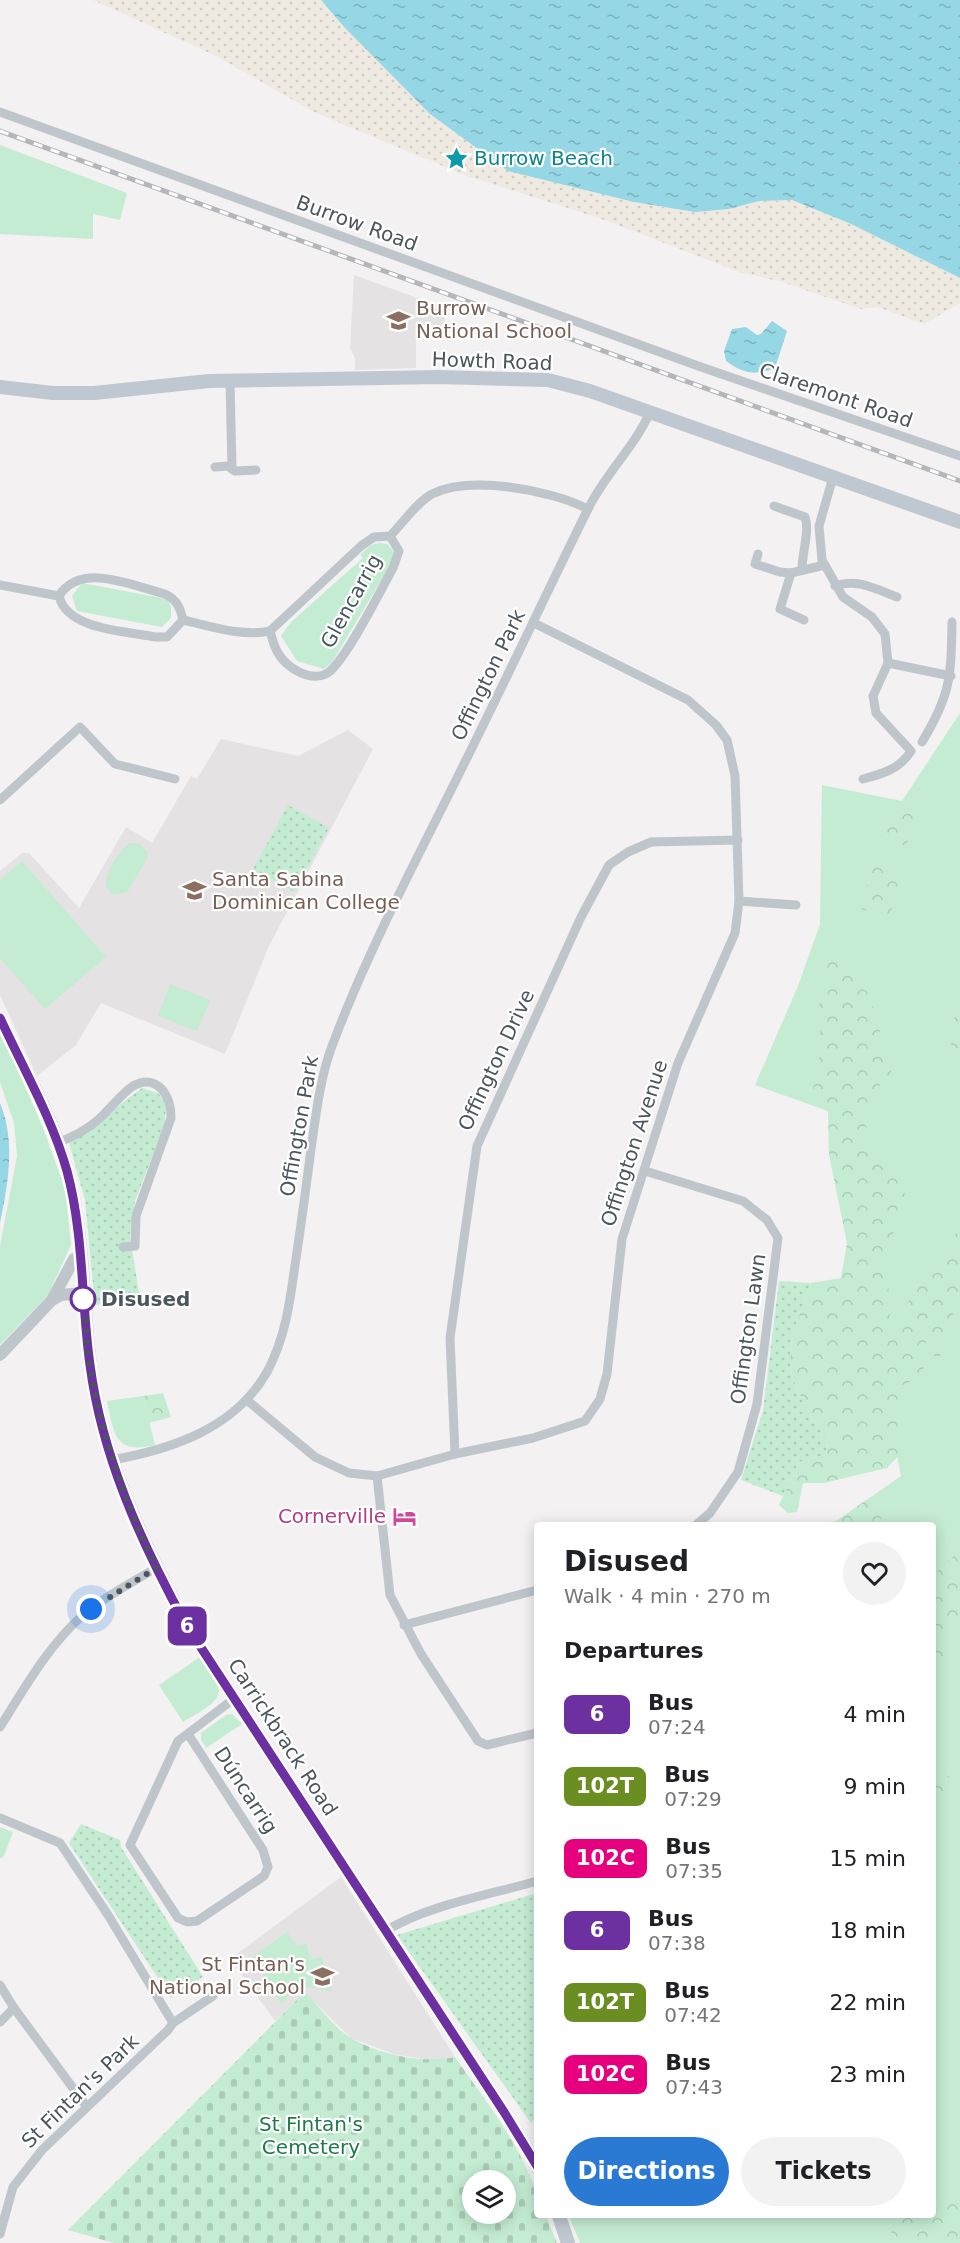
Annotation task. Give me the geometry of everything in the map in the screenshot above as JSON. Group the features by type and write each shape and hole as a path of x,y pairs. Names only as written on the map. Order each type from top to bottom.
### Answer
{"main road":[{"name":"Howth Road","path":"0,387 53,393 94,393 231,380 432,377 548,380 590,391 960,522"},
{"name":"Carrickbrack Road","path":"0,1018 58,1143 71,1189 90,1367 112,1460 131,1514 156,1568 185,1623 534,2161"},
{"path":"560,2218 568,2243"}],"street":[{"name":"Burrow Road","path":"0,112 701,367"},
{"name":"Claremont Road","path":"701,367 960,456"},
{"path":"231,380 232,469"},
{"name":"Offington Park","path":"112,1460 170,1446 199,1433 248,1401 277,1351 289,1309 317,1109 329,1054 357,980 588,509 650,412"},
{"path":"215,467 228,466 232,469 256,470"},
{"path":"832,477 819,526 825,565 843,597 872,617 885,634 888,663 873,696 876,713 911,750 906,759 888,772 863,779"},
{"name":"Glencarrig","path":"390,536 399,551 393,568 340,660 326,674 309,676 291,668 278,653 270,631 361,546 374,537 390,536 430,495 452,487 519,488 558,495 588,509"},
{"path":"774,506 805,517 808,526 802,552 802,570"},
{"path":"758,554 755,564 780,572 791,573 825,565"},
{"path":"791,573 780,609 804,620"},
{"path":"92,577 174,598 181,609 183,620 166,637 156,637 78,621 62,607 59,596 66,585 77,579 92,577"},
{"path":"835,586 846,582 861,583 897,597"},
{"path":"0,585 59,596"},
{"path":"183,620 235,632 257,634 270,631"},
{"path":"922,742 941,710 951,676 952,622"},
{"name":"Offington Avenue","path":"248,1401 315,1457 349,1473 377,1476 455,1454 533,1438 585,1421 600,1399 607,1374 622,1239 678,1063 735,933 739,900 735,776 727,740 716,725 688,700 534,623"},
{"path":"888,663 951,676"},
{"path":"0,800 80,727 116,764 175,780"},
{"name":"Offington Drive","path":"455,1454 450,1338 477,1146 581,917 609,865 628,852 651,842 738,840"},
{"path":"739,900 795,905"},
{"path":"58,1143 81,1133 133,1087 150,1084 167,1093 171,1101 171,1118 139,1206 135,1246 123,1247"},
{"name":"Offington Lawn","path":"645,1171 743,1201 767,1221 778,1238 757,1404 738,1472 710,1513 700,1522"},
{"path":"0,1355 52,1300 74,1259 80,1257"},
{"path":"52,1300 61,1295 83,1293"},
{"path":"377,1476 390,1595 404,1625 470,1732 478,1741 487,1745 534,1734"},
{"path":"0,1727 58,1642 81,1617 156,1568"},
{"path":"404,1625 534,1591"},
{"name":"Dúncarrig","path":"188,1734 263,1850 268,1867 264,1876 197,1921 187,1922 178,1918 130,1845 178,1741 235,1698"},
{"path":"0,1818 60,1843 114,1925 173,2023"},
{"path":"386,1931 428,1913 534,1882"},
{"path":"0,1985 14,2008 87,2107"},
{"name":"St Fintan's Park","path":"0,2234 13,2187 42,2150 173,2023 213,1996"},
{"path":"0,2022 14,2008"}],"shaded area":[{"name":"Burrow National School","path":"354,275 445,308 444,332 416,333 416,368 355,370 355,358 350,348"},
{"name":"Santa Sabina Dominican College","path":"348,730 373,749 269,946 225,1054 101,1003 76,1045 37,1076 0,995 0,871 22,853 29,853 79,908 126,827 152,843 191,776 197,779 221,739 298,756"},
{"name":"St Fintan's National School","path":"341,1877 455,2057 435,2061 394,2054 351,2038 305,1993 275,2021 230,1959"}],"green space":[{"path":"0,145 127,193 120,220 93,214 93,239 0,234"},
{"path":"387,544 394,552 394,559 332,662 324,669 297,661 281,636 291,622 363,558 360,555 371,545"},
{"path":"82,583 167,599 171,606 171,618 162,627 77,611 72,596"},
{"path":"960,713 960,2243 580,2243 570,2218 936,2218 936,1522 835,1522 901,1476 828,1111 755,1085 798,986 820,924 822,785 902,801"},
{"path":"288,805 329,828 294,892 253,869"},
{"path":"890,808 915,808 907,846 879,838"},
{"path":"130,843 140,844 148,852 147,859 127,892 113,895 106,887 107,875 121,851"},
{"path":"874,858 903,864 890,917 861,909"},
{"path":"22,861 106,957 45,1009 0,958 0,880"},
{"path":"831,950 864,975 892,1074 891,1085 880,1085 876,1092 872,1114 864,1133 863,1147 880,1162 898,1165 907,1204 886,1249 890,1315 897,1335 905,1318 910,1294 960,1228 960,1300 942,1335 941,1354 937,1361 926,1340 923,1376 898,1387 901,1453 887,1468 824,1483 803,1483 797,1512 788,1513 779,1505 799,1462 825,1455 828,1444 804,1404 794,1381 790,1360 792,1340 811,1283 841,1278 847,1243 829,1155 828,1111 811,1100 821,1047 819,1000"},
{"path":"170,984 210,1000 197,1031 158,1016"},
{"path":"960,986 960,1050 950,1044"},
{"path":"0,1029 43,1128 65,1189 71,1245 48,1295 0,1345 0,1246 17,1156 14,1123 0,1082"},
{"path":"142,1088 158,1093 166,1104 165,1124 135,1201 130,1237 140,1299 95,1305 85,1200 69,1143"},
{"path":"779,1281 811,1283 794,1331 791,1370 810,1414 828,1443 825,1455 799,1462 783,1496 741,1480 763,1410"},
{"path":"163,1393 171,1417 149,1423 143,1396"},
{"path":"143,1396 155,1445 131,1447 118,1439 114,1432 107,1401"},
{"path":"866,1500 882,1519 878,1522 835,1522"},
{"path":"960,1550 960,1616 943,1634 943,1660 936,1656 936,1572"},
{"path":"200,1657 219,1689 218,1694 206,1708 183,1722 159,1685"},
{"path":"232,1714 242,1724 206,1748 201,1740 201,1733 226,1715"},
{"path":"944,1773 953,1780 942,1794 936,1795 936,1775"},
{"path":"81,1824 120,1840 121,1847 203,1977 171,1998 69,1843"},
{"path":"0,1827 13,1832 4,1856 0,1859"},
{"path":"534,1894 534,2120 531,2123 397,1935"},
{"path":"287,1932 297,1946 306,1944 311,1959 322,1957 332,1991 301,1986 281,2003 252,1957"},
{"name":"St Fintan's Cemetery","path":"305,1992 339,2029 362,2044 402,2057 416,2059 455,2057 521,2157 534,2187 534,2218 547,2218 557,2243 114,2243 68,2230"},
{"path":"960,2200 960,2243 889,2243 894,2223 898,2218 936,2218 936,2204"}],"sand":[{"name":"Burrow Beach","path":"93,0 321,0 345,28 430,114 508,171 663,207 729,209 759,201 792,200 849,223 960,278 960,303 924,324 878,307 861,309 782,282 736,271 605,220 467,176 316,113 216,56"}],"water":[{"path":"321,0 960,0 960,278 849,223 792,200 759,201 729,209 695,212 634,202 508,171 430,114 345,28"},
{"path":"772,321 787,331 775,368 755,373 738,369 726,361 724,351 732,329 746,327 757,335 761,334"},
{"path":"0,1103 8,1133 9,1163 0,1223"}],"railway":[{"path":"0,131 960,481"}],"bus line":[{"name":"6","path":"0,1018 58,1143 66,1170 75,1211 90,1367 112,1460 131,1514 156,1568 185,1623 534,2161"}],"place":[{"name":"Burrow Beach","path":"456,158"},
{"name":"Burrow National School","path":"398,320"},
{"name":"Santa Sabina Dominican College","path":"194,890"},
{"name":"Disused","path":"83,1299"},
{"name":"Cornerville","path":"404,1516"},
{"name":"St Fintan's National School","path":"323,1976"}],"route":[{"path":"83,1299 90,1367 112,1460 131,1514 156,1568 91,1609"}]}
